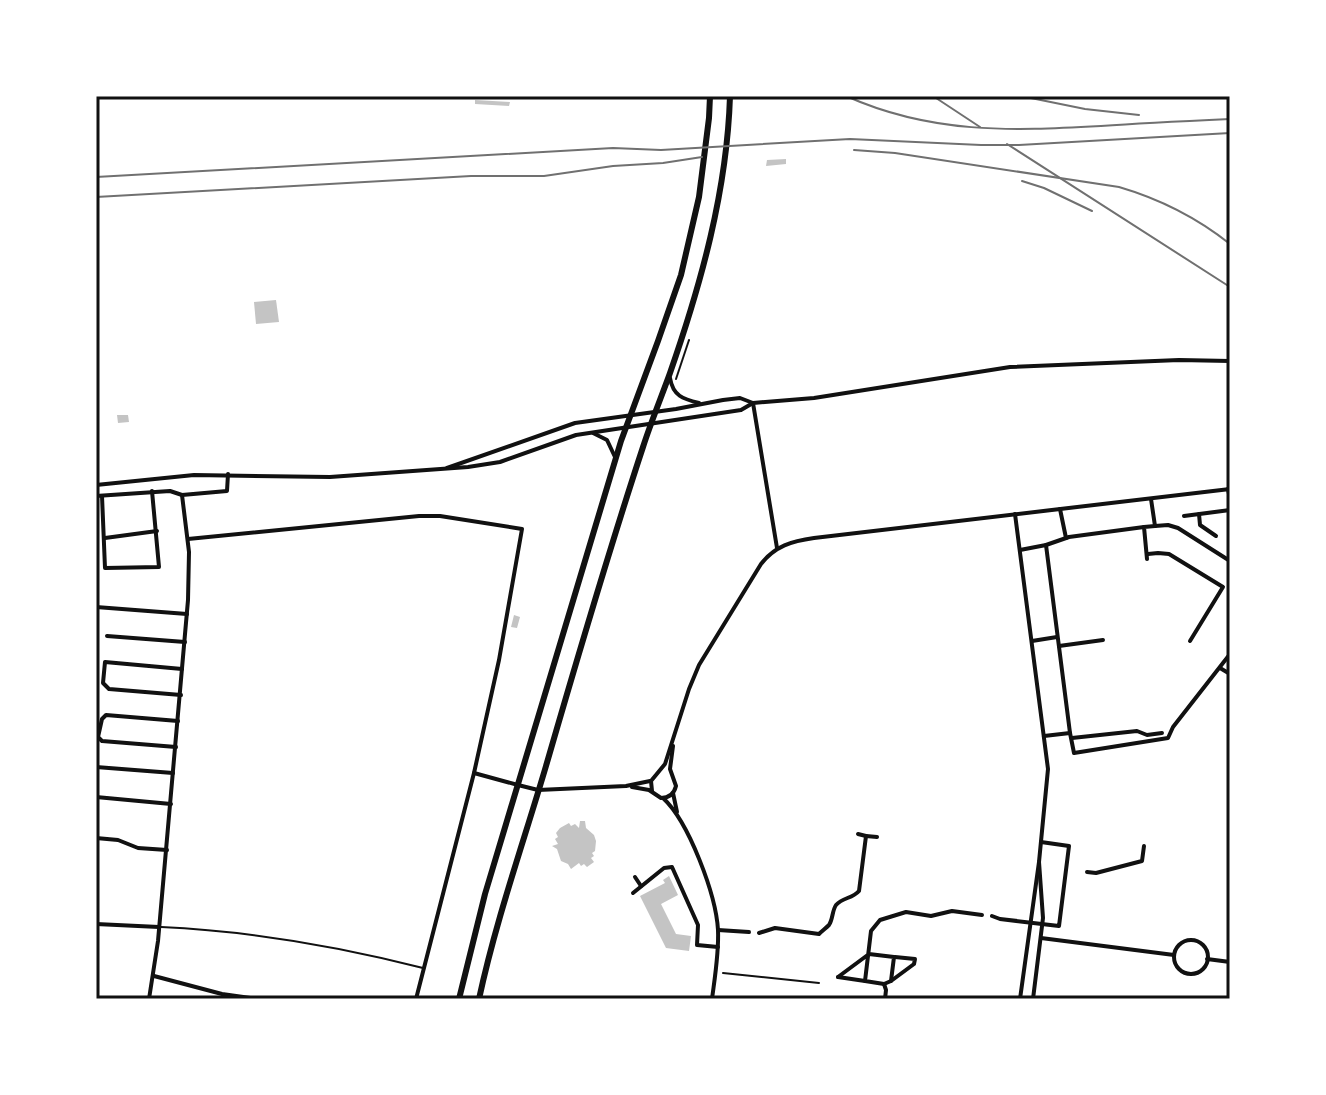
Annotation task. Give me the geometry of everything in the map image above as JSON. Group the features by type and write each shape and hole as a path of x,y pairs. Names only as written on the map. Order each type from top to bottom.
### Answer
{"main road":[{"path":"459,999 485,894 615,458 681,275 699,197 709,118 708,96"},
{"path":"479,999 504,898 592,606 699,280 719,198 730,96"}],"street":[{"path":"96,485 194,475 330,477 488,464 591,432 741,410 753,403 814,398 1010,367 1230,361"},
{"path":"669,374 674,392 681,398 702,404"},
{"path":"447,468 575,423 740,398 753,403"},
{"path":"753,403 777,548"},
{"path":"591,432 607,440 615,458"},
{"path":"515,444 511,451 518,455"},
{"path":"152,491 159,567 105,568 105,538 99,496 152,491 182,495 227,491 228,474"},
{"path":"474,773 538,790 626,786 651,781 665,764 699,665 768,554 795,541 1229,489 1230,499"},
{"path":"149,999 167,850 187,614 188,539 182,495"},
{"path":"1151,499 1155,526"},
{"path":"1060,509 1066,538"},
{"path":"1184,516 1230,510"},
{"path":"1015,514 1048,769 1020,999"},
{"path":"1199,514 1200,525 1216,536"},
{"path":"188,539 419,516 440,516 522,529 499,660 474,773 416,999"},
{"path":"1020,550 1066,538 1168,525 1178,528 1230,561"},
{"path":"1144,527 1147,556 1169,554 1223,587"},
{"path":"105,538 157,531"},
{"path":"1046,545 1074,753 1156,737 1162,733"},
{"path":"1190,641 1227,581"},
{"path":"96,607 187,614"},
{"path":"107,636 185,642"},
{"path":"1032,641 1058,637"},
{"path":"1059,646 1103,640"},
{"path":"1044,736 1137,731 1168,738 1173,727 1229,657"},
{"path":"103,683 105,662 183,669"},
{"path":"1220,668 1230,674"},
{"path":"96,681 109,689 181,695"},
{"path":"176,747 102,741 98,737 106,715 178,721"},
{"path":"673,741 670,769 676,784 673,793 679,818"},
{"path":"96,767 173,773"},
{"path":"658,773 671,775"},
{"path":"651,781 652,791 663,798 688,835 715,907 718,947 712,999"},
{"path":"626,786 652,791"},
{"path":"663,798 673,793"},
{"path":"96,797 171,804"},
{"path":"858,834 877,837"},
{"path":"759,933 775,928 819,934 831,923 836,905 859,891 866,836"},
{"path":"96,838 118,840 138,848 167,850"},
{"path":"992,916 1059,926 1069,846 1041,842"},
{"path":"1087,872 1096,873 1142,861 1144,846"},
{"path":"1033,999 1043,924 1039,862"},
{"path":"633,893 664,868 672,867 698,925 697,945 718,947"},
{"path":"1066,869 1073,870"},
{"path":"635,877 641,886"},
{"path":"865,981 872,928 883,919 906,912 931,916 952,911 982,915"},
{"path":"96,924 159,927"},
{"path":"718,930 749,932"},
{"path":"1041,938 1174,955"},
{"path":"1191,940 1205,948 1207,959 1201,970 1191,974 1178,968 1174,955 1178,946 1191,940"},
{"path":"869,954 894,957 915,959 912,966 884,984 838,977 869,954"},
{"path":"891,981 894,957"},
{"path":"1207,959 1230,962"},
{"path":"154,976 222,994 257,999"},
{"path":"884,984 885,999"}],"lane":[{"path":"159,927 285,939 425,968"}],"path":[{"path":"723,973 819,983"}],"building":[{"path":"475,100 510,102 509,106 475,104"},
{"path":"786,159 786,164 766,166 767,160"},
{"path":"276,300 279,322 256,324 254,302"},
{"path":"117,415 128,415 129,422 118,423"},
{"path":"514,615 520,617 517,628 511,627"},
{"path":"580,821 585,821 586,828 594,835 595,851 591,858 594,862 587,867 579,863 571,869 561,861 557,849 552,846 558,844 555,839 560,828 569,823 579,828"},
{"path":"669,876 678,895 661,904 676,934 691,936 689,951 666,948 640,896 665,883 663,880"}],"railway":[{"path":"846,96 940,124 1003,129 1230,119"},
{"path":"933,96 980,127"},
{"path":"1021,96 1085,109 1139,115"},
{"path":"96,177 613,148 661,150 850,139 1019,145 1230,133"},
{"path":"1007,144 1230,287"},
{"path":"854,150 895,153 1119,187 1177,210 1230,244"},
{"path":"96,197 471,176 544,176 702,157"},
{"path":"1022,181 1092,211"}]}
